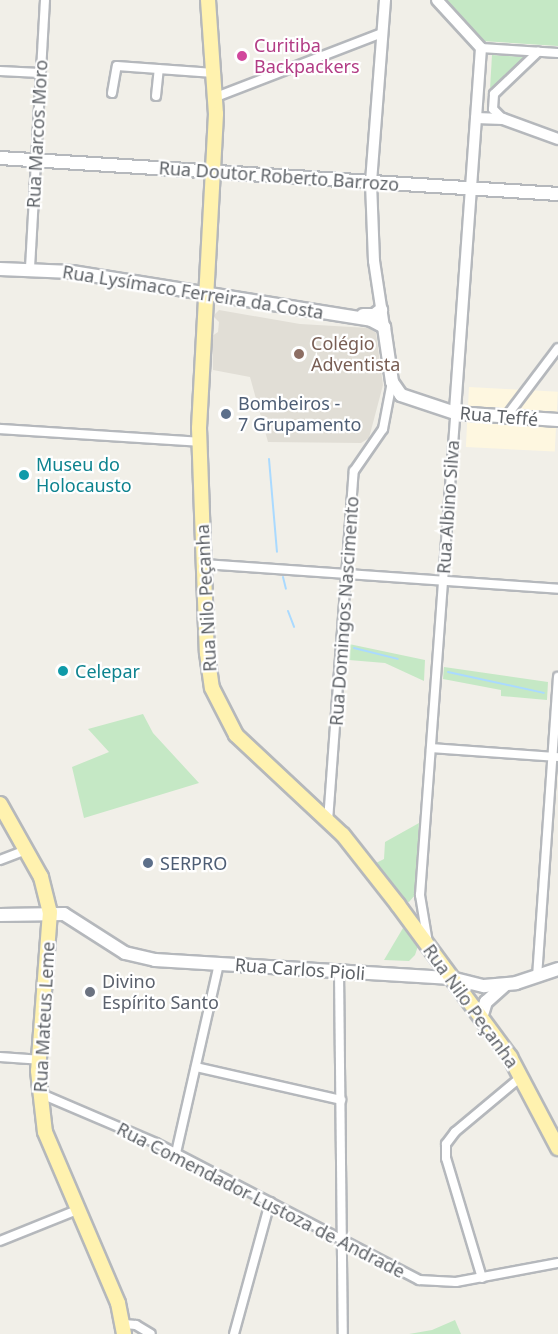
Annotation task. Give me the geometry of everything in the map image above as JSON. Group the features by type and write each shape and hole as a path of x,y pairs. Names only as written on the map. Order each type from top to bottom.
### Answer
{"main road":[{"name":"Rua Nilo Peçanha","path":"208,0 216,97 199,442 208,666 220,708 245,745 328,821 398,905 522,1076 558,1148"},
{"name":"Rua Doutor Roberto Barrozo","path":"0,158 558,194"},
{"name":"Rua Lysímaco Ferreira da Costa","path":"0,269 30,268 205,293 280,308 344,314 384,327"},
{"path":"344,314 374,315 381,310"},
{"name":"Rua Domingos Nascimento","path":"384,327 392,382"},
{"path":"392,382 406,398"},
{"name":"Rua Teffé","path":"406,398 455,413 558,420"},
{"name":"Rua Mateus Leme","path":"0,804 45,885 50,912 39,1060 39,1093 45,1132 124,1329"},
{"path":"0,915 50,912"},
{"name":"Rua Carlos Pioli","path":"50,912 75,919 134,956 219,964 451,978 471,985 506,985 558,969"},
{"path":"481,1018 490,996 506,985"}],"street":[{"name":"Rua Marcos Moro","path":"30,268 45,0"},
{"name":"Rua Domingos Nascimento","path":"384,327 374,261 371,182 385,0"},
{"path":"437,0 481,48 558,53"},
{"path":"216,97 382,33"},
{"name":"Rua Albino Silva","path":"428,946 420,895 481,48"},
{"path":"503,119 493,109 494,94 538,52"},
{"path":"112,93 117,66 214,74"},
{"path":"156,96 159,69"},
{"path":"0,71 40,73"},
{"path":"476,118 503,119 558,139"},
{"path":"506,417 558,348"},
{"name":"Rua Domingos Nascimento","path":"328,821 355,465 381,434 389,412 392,382"},
{"name":"Rua Domingos Nascimento","path":"389,412 406,398"},
{"path":"0,429 199,442"},
{"path":"204,564 558,589"},
{"path":"537,977 555,756 558,677"},
{"path":"430,748 555,756"},
{"path":"0,860 26,850"},
{"path":"398,905 412,905 420,895"},
{"path":"176,1153 219,964"},
{"path":"339,971 343,1334"},
{"path":"0,1057 39,1060"},
{"path":"196,1067 340,1100"},
{"path":"482,1278 446,1158 446,1144 455,1132 522,1076"},
{"name":"Rua Comendador Lustoza de Andrade","path":"39,1093 176,1153 419,1280 444,1283 558,1263"},
{"path":"234,1334 270,1202"},
{"path":"0,1241 77,1210"},
{"path":"124,1329 136,1325 151,1334"}],"shaded area":[{"path":"219,310 300,324 369,328 376,333 383,385 369,438 361,443 268,442 250,377 213,370 212,336 218,332 219,322 213,316"},
{"path":"469,387 558,392 555,452 466,447"}],"green space":[{"path":"445,0 558,0 558,46 482,41"},
{"path":"492,55 525,57 490,89"},
{"path":"349,644 425,660 424,681 385,663 349,660"},
{"path":"444,667 548,682 547,700 501,696 501,690 443,679"},
{"path":"143,714 153,733 199,783 84,818 72,767 109,752 88,729"},
{"path":"419,823 415,895 409,902 403,901 374,864 384,859 385,842"},
{"path":"403,928 418,946 415,955 409,961 384,960"},
{"path":"455,1320 461,1334 409,1334 432,1330"}],"waterway":[{"path":"269,459 277,552"},
{"path":"283,577 286,589"},
{"path":"288,611 294,627"},
{"path":"354,648 398,659"},
{"path":"448,672 544,693"}],"place":[{"name":"Curitiba Backpackers","path":"242,56"},
{"name":"Colégio Adventista","path":"299,354"},
{"name":"Bombeiros - 7 Grupamento","path":"226,414"},
{"name":"Museu do Holocausto","path":"24,475"},
{"name":"Celepar","path":"63,671"},
{"name":"SERPRO","path":"148,863"},
{"name":"Divino Espírito Santo","path":"90,992"}]}
